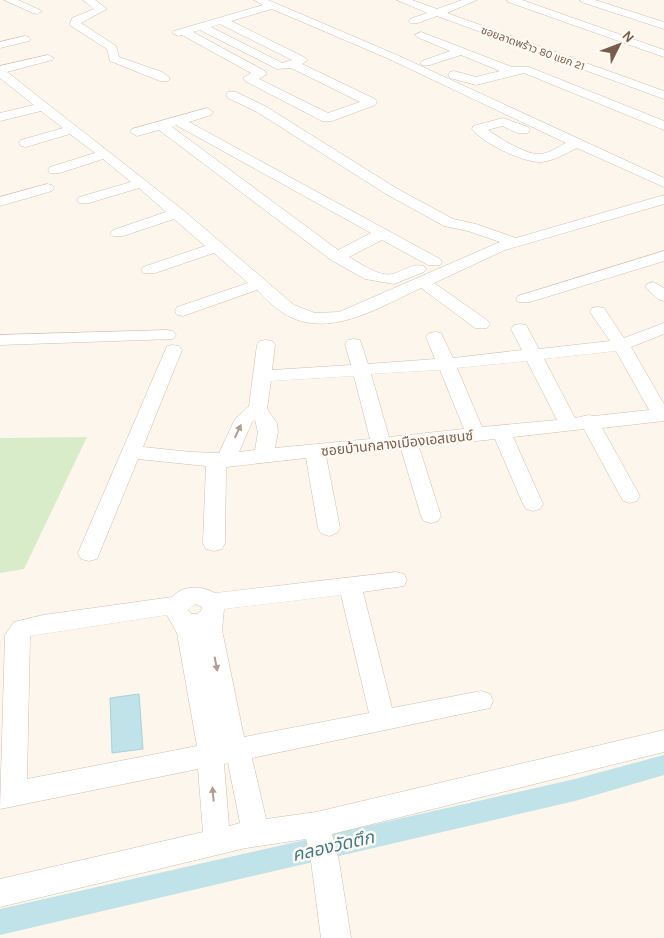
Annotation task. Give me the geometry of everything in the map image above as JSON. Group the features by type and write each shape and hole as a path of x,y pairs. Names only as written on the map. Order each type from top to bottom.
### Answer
{"street":[{"path":"9,0 37,12"},
{"path":"88,0 102,9 76,20 75,24 112,48 114,59 124,65 148,70 164,78"},
{"path":"259,0 275,3 417,52 426,63 460,78 473,82 484,82 511,71 525,69 664,126"},
{"name":"ซอยลาดพร้าว 80 แยก 21","path":"402,0 664,95"},
{"path":"414,21 472,0"},
{"path":"512,0 644,45 664,54"},
{"path":"585,0 664,26"},
{"path":"170,36 275,3 664,183"},
{"path":"203,27 287,66 371,102 327,118 248,78 287,66 302,60 222,21"},
{"path":"564,30 580,23"},
{"path":"184,32 261,74"},
{"path":"421,35 511,71"},
{"path":"0,45 25,39"},
{"path":"417,52 443,44"},
{"path":"426,63 461,51"},
{"path":"48,58 0,71 7,86 44,106 178,213 259,284 299,315 326,320 344,317 507,244"},
{"path":"443,71 479,58"},
{"path":"460,78 497,66"},
{"path":"232,95 261,109 391,191 449,223 471,227 507,244"},
{"path":"0,117 44,106"},
{"path":"137,132 207,112"},
{"path":"178,121 434,262"},
{"path":"564,148 503,122 478,129 515,150 533,157 541,158 577,143"},
{"path":"161,125 337,257 371,276 383,279 394,279 463,251 507,244 664,199"},
{"path":"26,143 72,129"},
{"path":"55,170 103,155"},
{"path":"84,200 141,183"},
{"path":"0,202 47,188"},
{"path":"118,232 178,213"},
{"path":"337,257 381,234"},
{"path":"149,270 217,247"},
{"path":"524,299 664,256"},
{"path":"421,282 481,324"},
{"path":"183,311 259,284"},
{"path":"598,312 621,345 662,415"},
{"path":"262,376 446,364 621,345 664,328"},
{"path":"520,329 568,424"},
{"path":"435,337 476,435"},
{"path":"0,340 170,343 130,452 89,553"},
{"path":"264,455 268,432 267,423 258,409 266,344"},
{"path":"354,344 381,443"},
{"path":"214,543 221,460 244,419 258,409"},
{"name":"ซอยบ้านกลางเมืองเอสเซนซ์","path":"130,452 221,460 315,452 381,443 502,433 568,424 662,415"},
{"path":"589,422 630,496"},
{"path":"502,433 533,504"},
{"path":"408,441 431,516"},
{"path":"315,452 329,528"},
{"path":"396,580 211,609 202,622 196,624 181,614 43,624 22,629 17,635 7,796 480,701"},
{"path":"350,586 383,720"},
{"path":"211,609 210,630 231,735 241,763 256,834"},
{"path":"181,614 190,633 209,737 217,842"},
{"path":"0,893 256,834 321,842 664,741"},
{"path":"321,842 336,938"}],"green space":[{"path":"87,437 24,569 0,573 0,438"}],"water":[{"path":"139,694 143,749 112,753 110,698"}],"waterway":[{"name":"คลองวัดตึก","path":"0,922 575,790 664,765"}]}
